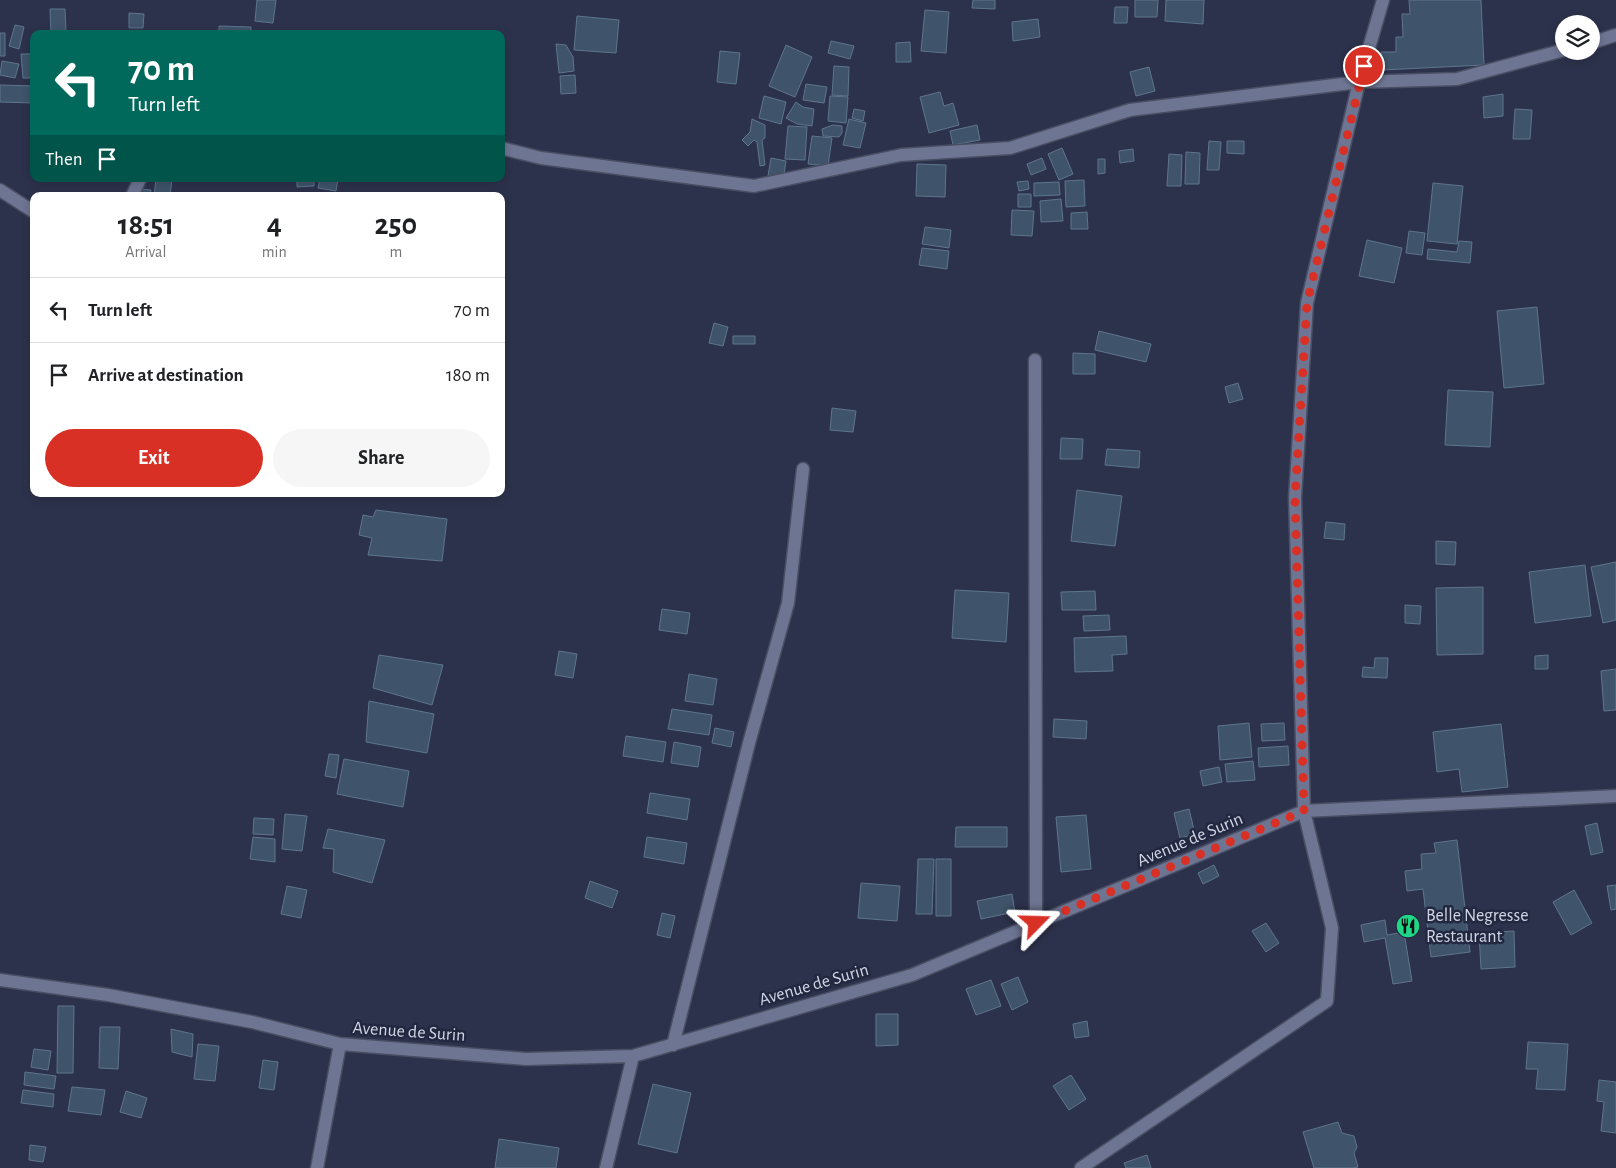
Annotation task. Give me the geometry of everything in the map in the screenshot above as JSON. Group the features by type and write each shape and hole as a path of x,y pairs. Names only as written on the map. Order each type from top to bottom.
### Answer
{"street":[{"path":"1081,1168 1327,1001 1332,928 1304,811 1295,498 1307,303 1359,82 1383,0"},
{"path":"1600,40 1616,35"},
{"path":"505,149 540,158 754,186 901,156 1010,148 1130,110 1359,82 1457,79 1555,52"},
{"path":"0,190 30,209"},
{"path":"1035,360 1036,923"},
{"path":"672,1045 749,743 788,603 804,469"},
{"name":"Avenue de Surin","path":"0,980 108,995 252,1022 340,1044 526,1059 633,1056 912,975 1304,811 1616,796"},
{"path":"317,1168 340,1044"},
{"path":"606,1168 633,1056"}],"building":[{"path":"257,0 276,0 273,23 255,21"},
{"path":"973,0 995,0 995,9 972,8"},
{"path":"1135,0 1158,0 1157,17 1135,17"},
{"path":"1166,0 1204,0 1203,24 1165,21"},
{"path":"1409,0 1481,0 1484,65 1382,70 1381,52 1396,52 1396,37 1403,37 1402,14 1410,14"},
{"path":"1115,7 1128,7 1127,23 1114,23"},
{"path":"50,9 65,9 66,30 51,30"},
{"path":"925,10 949,12 946,53 921,51"},
{"path":"129,13 144,14 143,28 129,28"},
{"path":"577,16 619,20 616,53 574,50"},
{"path":"1038,19 1040,37 1013,41 1012,22"},
{"path":"15,25 24,27 19,49 9,46"},
{"path":"219,26 251,27 251,30 219,30"},
{"path":"0,33 5,33 5,56 0,56"},
{"path":"831,41 854,46 850,59 828,53"},
{"path":"910,42 911,62 896,62 896,43"},
{"path":"556,44 566,45 573,57 574,71 559,73"},
{"path":"786,45 812,57 795,97 769,86"},
{"path":"720,51 740,53 736,84 717,82"},
{"path":"21,54 30,54 30,78 23,78"},
{"path":"2,61 19,64 15,78 0,75"},
{"path":"834,66 849,67 848,96 832,95"},
{"path":"1149,67 1155,91 1136,96 1130,72"},
{"path":"575,75 576,93 561,94 560,76"},
{"path":"806,84 827,87 824,103 803,100"},
{"path":"0,85 30,86 30,103 0,102"},
{"path":"940,92 944,106 953,103 959,125 929,133 920,97"},
{"path":"1503,94 1503,116 1484,118 1483,97"},
{"path":"764,96 786,102 781,124 759,118"},
{"path":"830,96 848,97 846,123 828,121"},
{"path":"796,102 803,107 814,109 812,126 797,124 786,118"},
{"path":"854,109 865,111 863,121 852,118"},
{"path":"1515,109 1532,110 1530,139 1513,139"},
{"path":"752,119 765,125 765,138 762,140 765,165 760,166 757,142 754,140 748,146 742,140 750,132"},
{"path":"849,119 866,123 860,148 843,145"},
{"path":"833,125 842,126 842,133 839,137 823,136 822,129"},
{"path":"977,125 980,140 953,145 950,131"},
{"path":"788,126 807,127 805,160 785,159"},
{"path":"812,136 832,138 828,166 808,164"},
{"path":"1209,141 1221,142 1219,170 1207,170"},
{"path":"1227,141 1244,141 1244,154 1227,153"},
{"path":"1062,148 1073,174 1059,180 1048,154"},
{"path":"1133,149 1134,161 1120,163 1119,151"},
{"path":"1186,152 1200,153 1199,184 1185,184"},
{"path":"1169,154 1182,155 1181,186 1167,186"},
{"path":"771,158 786,161 784,175 768,176"},
{"path":"1042,158 1046,169 1031,175 1027,164"},
{"path":"1098,159 1105,159 1105,173 1098,174"},
{"path":"917,164 946,165 945,197 916,196"},
{"path":"1084,180 1085,206 1066,207 1065,181"},
{"path":"1028,181 1029,189 1019,191 1017,182"},
{"path":"156,182 172,182 170,192 154,192"},
{"path":"297,182 314,182 314,186 297,187"},
{"path":"319,182 338,182 336,191 318,188"},
{"path":"1059,182 1060,195 1034,196 1034,183"},
{"path":"1433,183 1463,186 1457,244 1427,241"},
{"path":"139,189 151,190 151,192 139,192"},
{"path":"1018,194 1031,194 1031,207 1018,207"},
{"path":"1061,199 1063,221 1041,222 1040,201"},
{"path":"1012,210 1034,211 1032,236 1011,235"},
{"path":"1087,212 1088,229 1071,229 1071,213"},
{"path":"925,227 951,230 949,248 922,244"},
{"path":"1409,231 1425,233 1422,255 1406,253"},
{"path":"1367,240 1402,248 1394,283 1359,276"},
{"path":"1459,241 1472,242 1470,263 1427,259 1428,249 1457,252"},
{"path":"922,248 949,251 947,269 919,265"},
{"path":"1537,307 1544,384 1504,388 1497,311"},
{"path":"714,323 728,327 723,346 709,343"},
{"path":"1099,331 1151,344 1146,362 1095,350"},
{"path":"733,336 755,336 755,344 733,344"},
{"path":"1073,353 1095,354 1095,374 1073,374"},
{"path":"1238,383 1243,399 1229,403 1225,387"},
{"path":"1448,390 1493,392 1490,447 1445,445"},
{"path":"832,408 856,411 853,432 830,430"},
{"path":"1061,438 1083,439 1082,459 1060,459"},
{"path":"1107,449 1140,451 1139,468 1105,465"},
{"path":"1077,490 1122,496 1115,546 1071,541"},
{"path":"376,510 447,519 442,561 368,555 372,538 359,535 363,515 373,517"},
{"path":"1326,522 1345,524 1344,540 1324,538"},
{"path":"1436,541 1456,542 1455,565 1436,564"},
{"path":"1616,562 1616,620 1603,623 1591,567"},
{"path":"1585,565 1591,616 1535,623 1529,572"},
{"path":"1483,587 1483,654 1437,655 1436,588"},
{"path":"955,590 1009,593 1006,642 952,638"},
{"path":"1095,591 1096,610 1062,610 1061,592"},
{"path":"1405,605 1421,606 1420,624 1405,623"},
{"path":"662,609 690,613 687,634 659,630"},
{"path":"1109,615 1110,630 1084,631 1083,616"},
{"path":"1126,636 1127,654 1112,655 1113,671 1075,672 1074,638"},
{"path":"559,651 577,654 573,678 555,675"},
{"path":"379,655 443,665 432,705 373,688"},
{"path":"1548,655 1548,669 1535,669 1535,656"},
{"path":"1375,658 1388,658 1387,678 1362,677 1363,667 1374,668"},
{"path":"1616,669 1616,710 1604,711 1601,671"},
{"path":"689,674 717,679 713,705 685,701"},
{"path":"369,701 434,714 427,753 366,742"},
{"path":"672,709 712,715 709,735 668,729"},
{"path":"1054,719 1087,721 1086,739 1053,737"},
{"path":"1249,723 1252,757 1220,760 1218,726"},
{"path":"1284,723 1285,740 1262,741 1261,724"},
{"path":"1501,724 1508,787 1462,792 1459,769 1437,772 1433,732"},
{"path":"715,728 734,732 731,747 712,743"},
{"path":"626,736 666,742 663,762 623,756"},
{"path":"674,742 701,747 698,767 671,763"},
{"path":"1288,746 1289,765 1259,767 1258,748"},
{"path":"329,754 339,755 336,778 325,776"},
{"path":"344,759 409,771 403,807 337,794"},
{"path":"1253,761 1255,780 1227,782 1225,764"},
{"path":"1219,767 1222,782 1203,786 1200,771"},
{"path":"650,793 690,799 687,820 647,813"},
{"path":"1189,809 1195,834 1180,838 1174,813"},
{"path":"285,814 307,816 302,851 282,849"},
{"path":"1086,815 1091,869 1061,872 1056,817"},
{"path":"254,818 274,819 273,835 253,834"},
{"path":"1597,823 1603,852 1591,855 1585,826"},
{"path":"956,827 1007,827 1007,847 955,847"},
{"path":"328,829 385,840 372,883 333,872 334,849 323,848"},
{"path":"253,837 275,839 275,862 250,859"},
{"path":"647,837 687,843 684,864 644,857"},
{"path":"1457,840 1470,952 1431,957 1423,889 1407,891 1405,871 1422,869 1421,854 1436,853 1434,843"},
{"path":"918,859 934,859 932,914 916,914"},
{"path":"936,859 951,859 951,916 936,916"},
{"path":"1214,865 1219,876 1203,884 1198,873"},
{"path":"590,881 618,891 612,908 585,898"},
{"path":"861,883 900,886 897,921 858,918"},
{"path":"1616,885 1616,909 1611,910 1607,886"},
{"path":"287,886 307,890 301,918 281,914"},
{"path":"1574,890 1592,923 1571,935 1553,902"},
{"path":"1012,894 1015,912 981,919 977,901"},
{"path":"662,913 675,916 670,938 657,935"},
{"path":"1385,920 1387,935 1404,932 1412,981 1393,984 1385,938 1364,942 1361,925"},
{"path":"1266,923 1279,943 1266,952 1252,931"},
{"path":"1514,931 1515,967 1481,969 1479,933"},
{"path":"1018,977 1028,1002 1012,1010 1001,984"},
{"path":"991,980 1001,1006 976,1015 966,989"},
{"path":"58,1006 74,1006 73,1073 57,1073"},
{"path":"876,1014 898,1014 898,1045 876,1046"},
{"path":"1087,1021 1089,1036 1075,1038 1073,1024"},
{"path":"100,1027 120,1027 118,1069 99,1068"},
{"path":"171,1029 193,1034 192,1057 172,1052"},
{"path":"1528,1042 1568,1044 1565,1090 1536,1089 1538,1069 1526,1069"},
{"path":"198,1044 219,1046 215,1081 194,1079"},
{"path":"34,1049 51,1051 48,1070 31,1067"},
{"path":"263,1060 278,1062 274,1090 259,1088"},
{"path":"25,1072 56,1076 54,1089 24,1085"},
{"path":"1071,1075 1086,1099 1069,1110 1053,1086"},
{"path":"1599,1080 1616,1082 1616,1133 1601,1131 1604,1102 1597,1101"},
{"path":"653,1084 691,1093 677,1153 638,1144"},
{"path":"72,1087 105,1090 101,1115 68,1111"},
{"path":"23,1090 54,1094 53,1107 21,1103"},
{"path":"126,1091 147,1098 141,1118 120,1112"},
{"path":"1338,1122 1342,1133 1354,1136 1357,1147 1354,1153 1358,1167 1314,1168 1303,1132"},
{"path":"499,1139 559,1148 556,1168 495,1168"},
{"path":"30,1145 46,1147 43,1162 29,1160"},
{"path":"1147,1155 1151,1168 1126,1168 1124,1163"}],"place":[{"name":"Belle Negresse Restaurant","path":"1408,926"}],"route":[{"path":"1036,923 1304,811 1295,498 1307,303 1364,66"}]}
